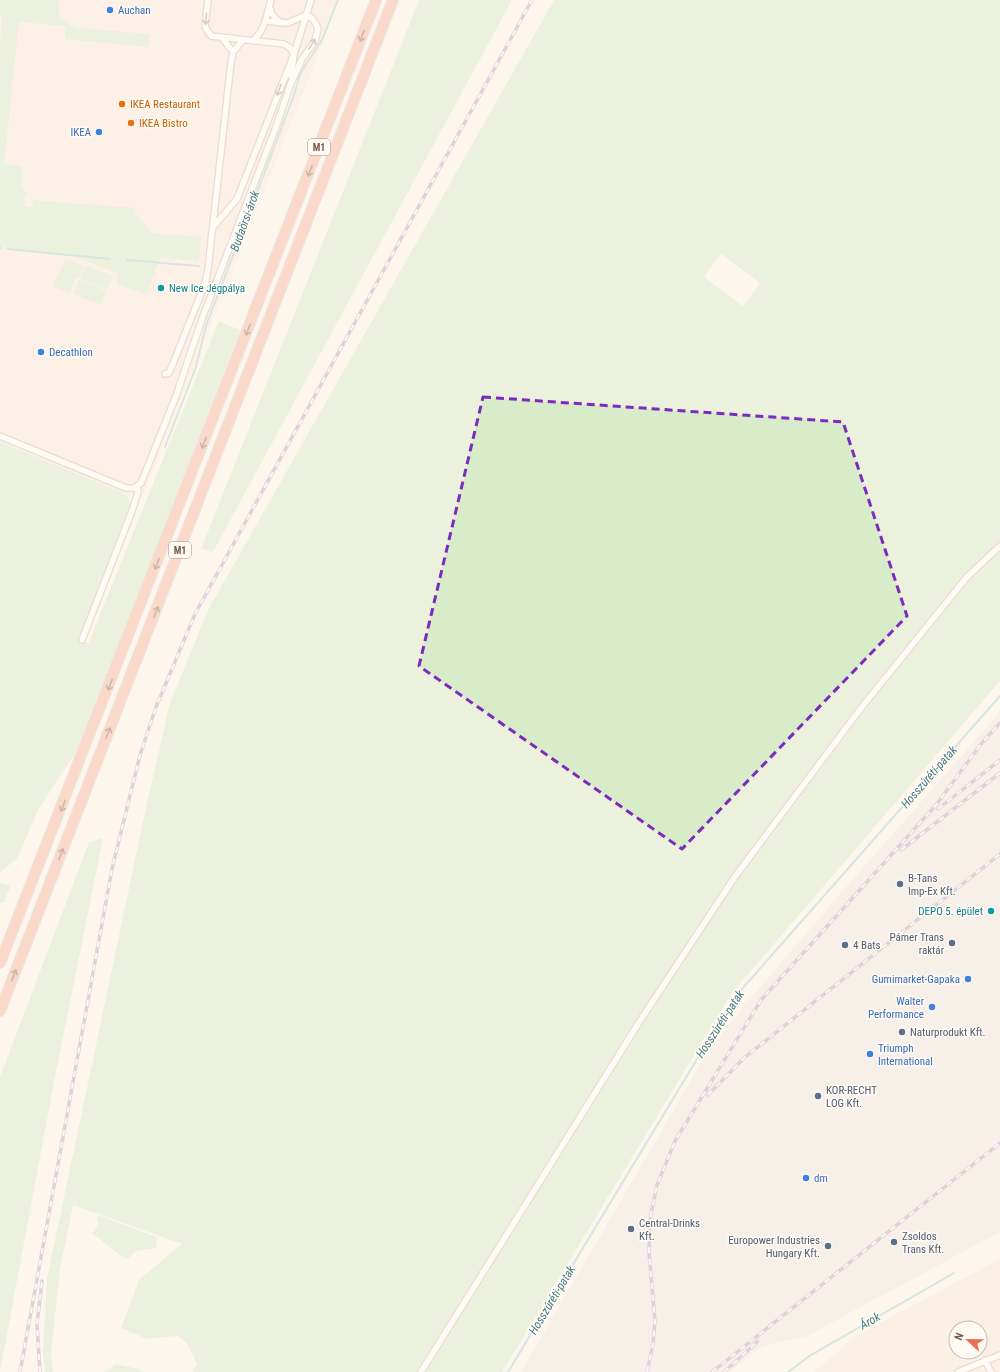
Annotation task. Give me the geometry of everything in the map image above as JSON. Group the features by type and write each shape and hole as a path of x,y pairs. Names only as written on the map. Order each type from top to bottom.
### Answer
{"highway":[{"name":"M1","path":"0,963 376,0"},
{"name":"M1","path":"0,1011 394,0"}],"street":[{"path":"208,0 205,27 210,36 242,41 253,40 284,44 290,48 294,54 291,82"},
{"path":"214,226 237,199 294,54 311,0"},
{"path":"270,3 272,14 280,24"},
{"path":"253,40 260,34 270,3"},
{"path":"265,21 280,24 288,23 306,15"},
{"path":"0,436 122,486 130,488 137,486 143,479 173,403 202,319 276,127 291,82 317,34 316,24 312,18 306,15"},
{"path":"223,38 233,52"},
{"path":"165,374 169,373 205,284 214,226 233,52 242,41"},
{"path":"82,640 132,511 138,492 137,486"},
{"path":"421,1372 638,1024 730,884 861,708 968,577 1000,546"},
{"path":"988,1359 1000,1355"},
{"path":"958,1372 985,1360 991,1372"}],"highlighted area":[{"path":"483,397 843,422 907,616 682,849 419,666"}],"shaded area":[{"path":"0,0 338,0 309,78 143,495 131,494 124,502 0,449"},
{"path":"1000,712 1000,1232 807,1336 772,1344 756,1350 730,1372 521,1372 707,1053 744,1006 840,894"},
{"path":"1000,1259 1000,1372 814,1372 857,1335"}],"green space":[{"path":"0,0 58,0 60,17 66,23 77,28 150,34 148,47 65,39 65,26 19,22 4,164 22,166 21,185 27,195 24,198 25,207 32,207 33,200 135,208 135,212 153,233 201,237 199,261 160,258 147,295 116,284 119,274 71,255 0,247 0,44 2,20"},
{"path":"419,0 512,0 213,552 201,549"},
{"path":"554,0 1000,0 1000,681 731,994 502,1372 192,1372 197,1364 187,1343 178,1336 147,1339 121,1328 139,1280 182,1244 73,1205 60,1269 51,1353 53,1372 45,1372 43,1353 47,1278 145,812 170,703 208,610","holes":["721,254 760,283 743,306 704,277"]},
{"path":"66,259 84,266 79,278 76,277 70,293 52,286"},
{"path":"86,265 113,276 107,290 80,279"},
{"path":"79,280 106,291 101,305 73,294"},
{"path":"219,321 240,330 81,744 38,810 17,859 0,872 0,442 121,492 129,498 130,509 80,645 89,642"},
{"path":"103,838 54,1082 0,1372 0,1077 89,842"},
{"path":"0,883 11,885 4,902 0,903"},
{"path":"98,1215 157,1237 156,1248 137,1251 127,1259 121,1256 92,1233 99,1224 97,1219"},
{"path":"116,1364 138,1369 143,1372 104,1372"}],"waterway":[{"name":"Budaörsi-árok","path":"165,447 196,367 206,326 293,98 301,72 322,40 338,0"},
{"name":"Budaörsi-árok","path":"8,249 110,259"},
{"name":"Budaörsi-árok","path":"127,260 199,266"},
{"name":"Hosszúréti-patak","path":"508,1372 734,998 1000,696"},
{"name":"Árok","path":"788,1372 811,1355 954,1273"}],"railway":[{"path":"20,1372 112,869 140,755 156,707 195,614 532,0"},
{"path":"647,1372 653,1344 655,1321 649,1253 650,1219 657,1185 675,1141 761,1000 936,805 981,744 1000,723"},
{"path":"938,809 1000,760"},
{"path":"901,850 1000,773"},
{"path":"708,1095 744,1058 1000,854"},
{"path":"712,1372 1000,1143"},
{"path":"40,1372 37,1324 42,1281"},
{"path":"724,1372 757,1342"}],"place":[{"name":"Auchan","path":"110,10"},
{"name":"IKEA Restaurant","path":"122,104"},
{"name":"IKEA Bistro","path":"131,123"},
{"name":"IKEA","path":"99,132"},
{"name":"New Ice Jégpálya","path":"161,288"},
{"name":"Decathlon","path":"41,352"},
{"name":"B-Tans Imp-Ex Kft.","path":"900,884"},
{"name":"DEPO 5. épület","path":"991,911"},
{"name":"Pámer Trans raktár","path":"952,943"},
{"name":"4 Bats","path":"845,945"},
{"name":"Gumimarket-Gapaka","path":"968,979"},
{"name":"Walter Performance","path":"932,1007"},
{"name":"Naturprodukt Kft.","path":"902,1032"},
{"name":"Triumph International","path":"870,1054"},
{"name":"KOR-RECHT LOG Kft.","path":"818,1096"},
{"name":"dm","path":"806,1178"},
{"name":"Central-Drinks Kft.","path":"631,1229"},
{"name":"Zsoldos Trans Kft.","path":"894,1242"},
{"name":"Europower Industries Hungary Kft.","path":"828,1246"}]}
